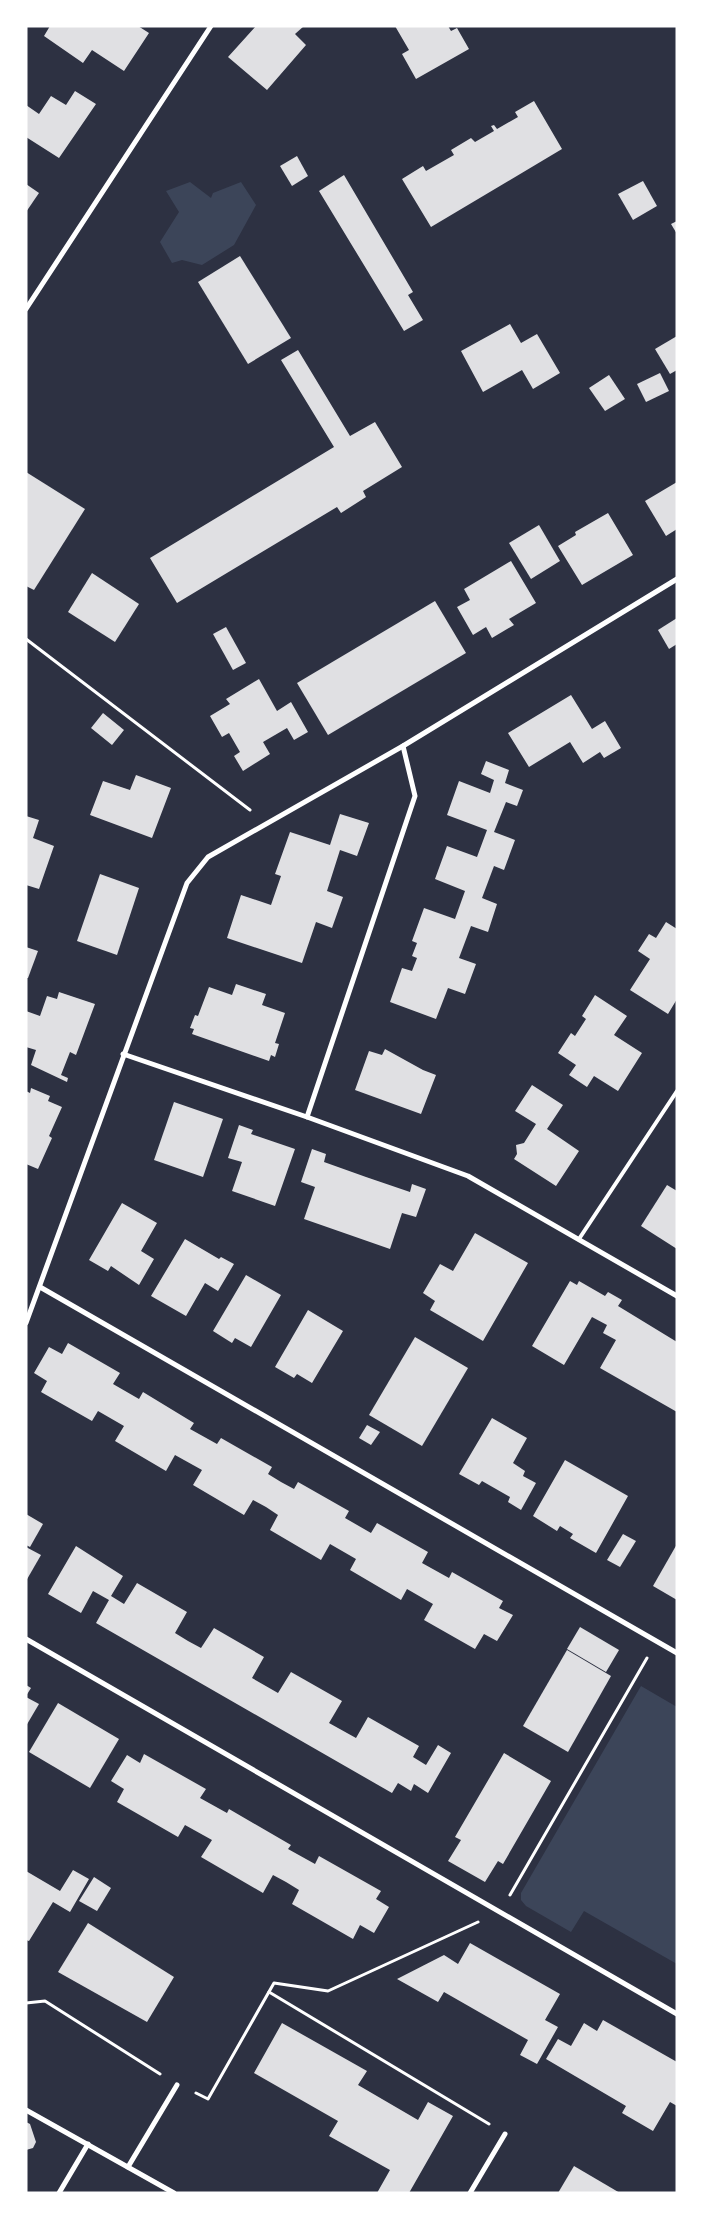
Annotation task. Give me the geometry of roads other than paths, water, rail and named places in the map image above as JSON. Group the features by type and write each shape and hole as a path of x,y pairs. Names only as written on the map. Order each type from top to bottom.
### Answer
{"street":[{"path":"26,309 211,26"},
{"path":"26,1323 187,883 208,857 403,746 677,579"},
{"path":"307,1117 415,796 403,746"},
{"path":"123,1054 307,1117 468,1176 677,1296"},
{"path":"40,1287 677,1653"},
{"path":"26,1640 677,2014"},
{"path":"128,2167 177,2085"},
{"path":"26,2110 174,2193"},
{"path":"470,2193 505,2134"},
{"path":"59,2193 88,2144"}],"lane":[{"path":"579,1239 677,1091"}]}
